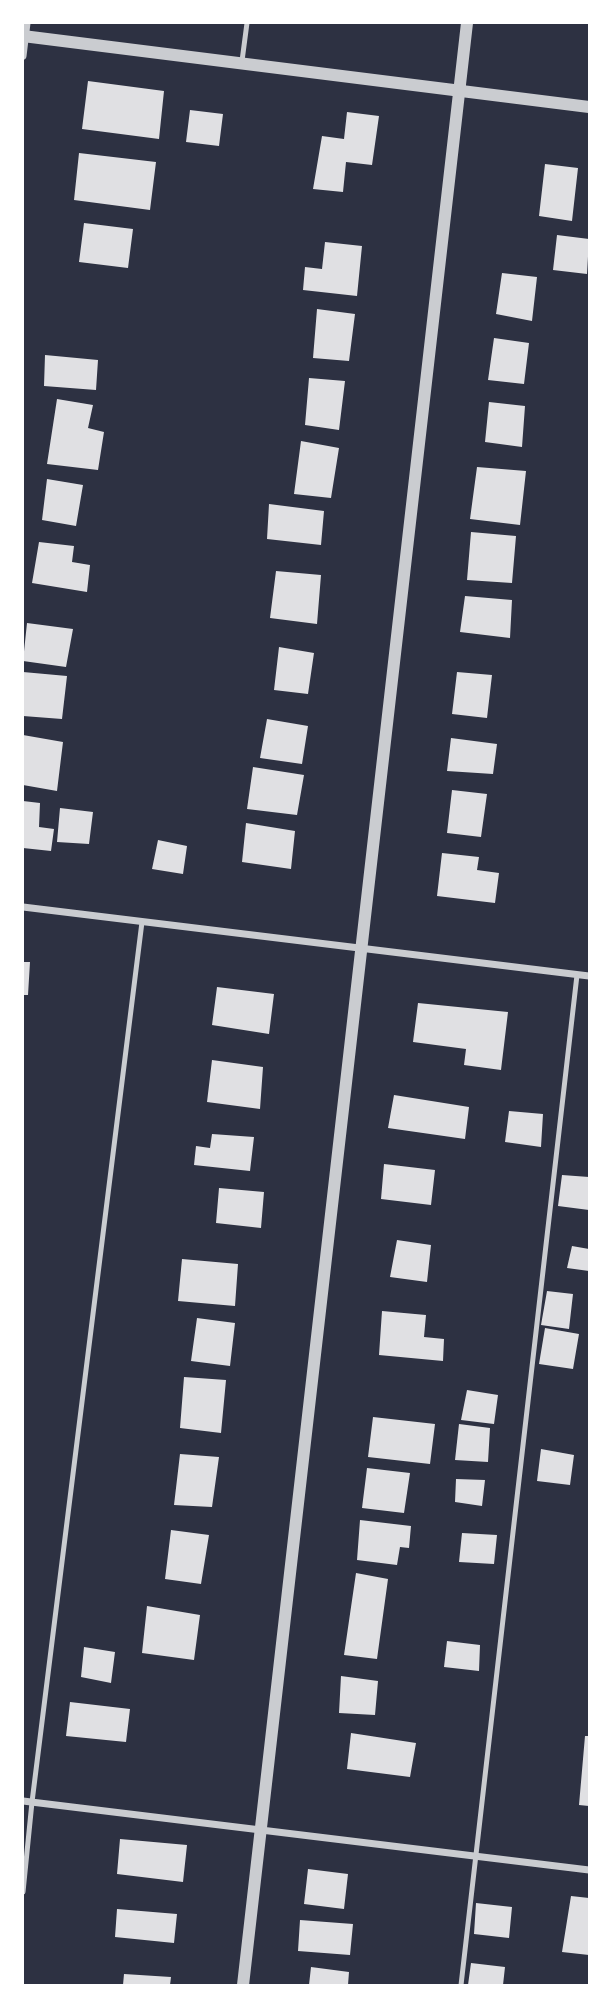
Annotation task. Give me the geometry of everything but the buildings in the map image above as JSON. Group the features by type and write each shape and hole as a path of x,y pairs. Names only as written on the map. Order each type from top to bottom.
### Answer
{"street":[{"path":"243,1985 467,23"},
{"path":"23,56 25,31 242,64 589,107"},
{"path":"23,907 589,976"},
{"path":"23,1801 589,1870"}],"lane":[{"path":"242,64 247,23"},
{"path":"23,1892 142,922"},
{"path":"461,1985 577,975"}]}
